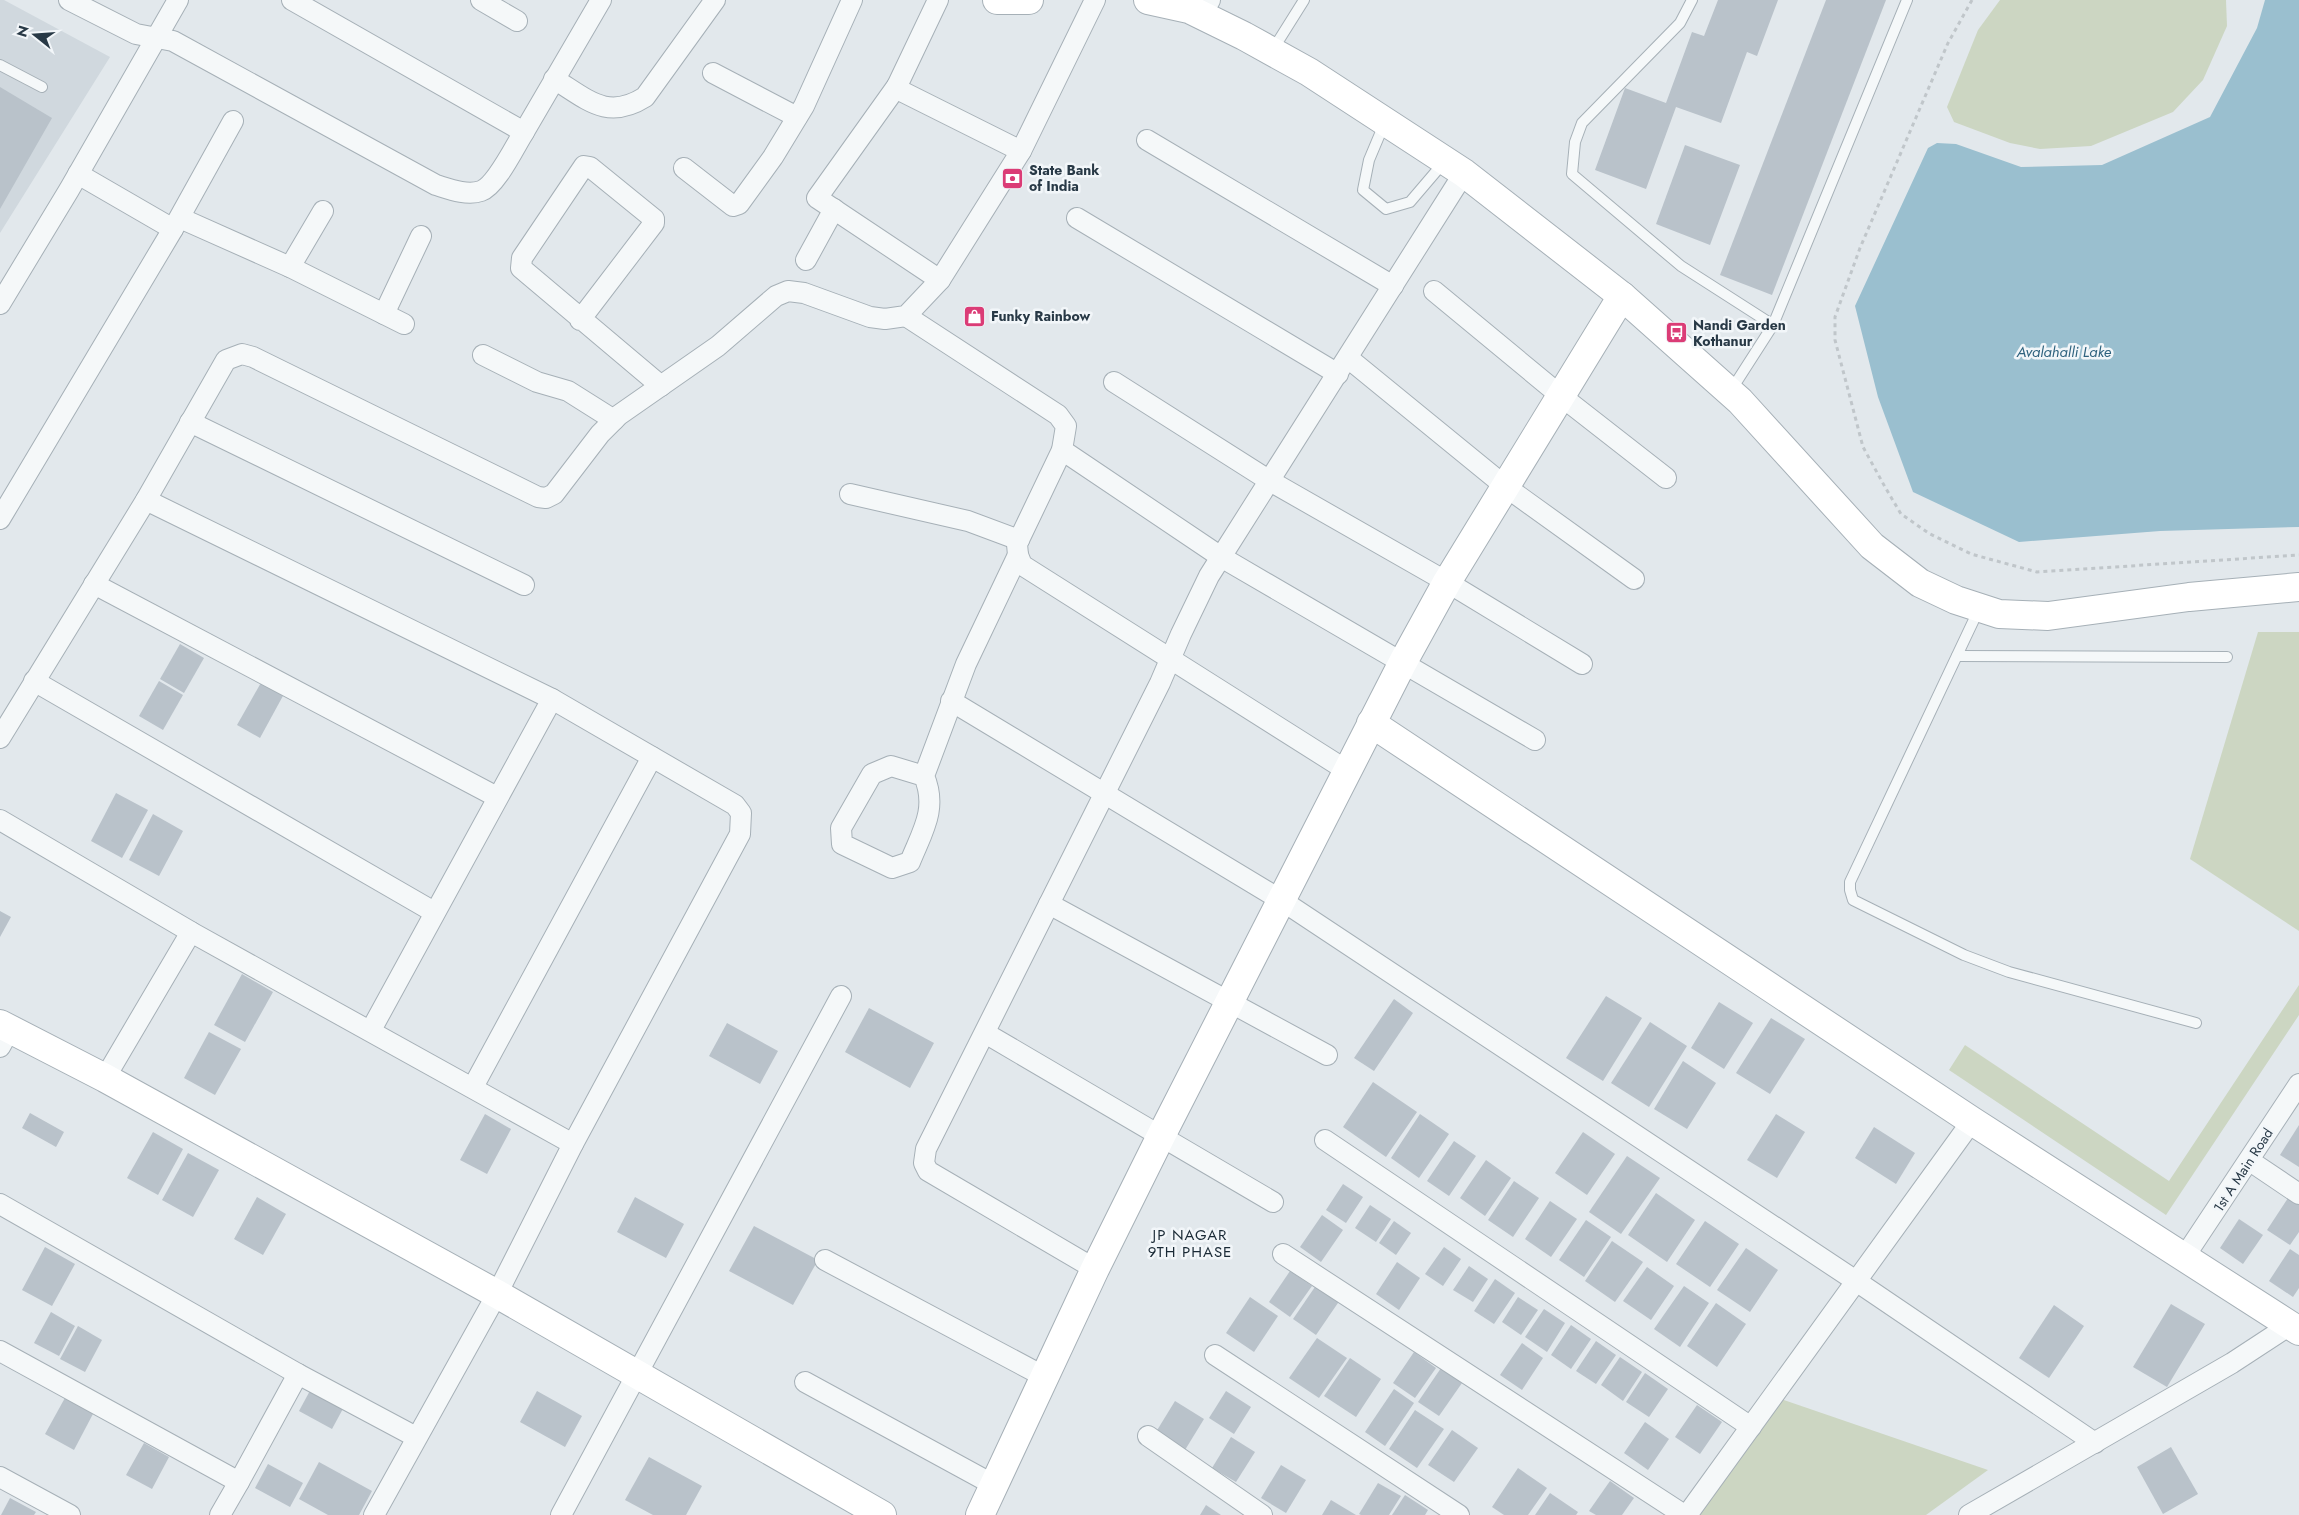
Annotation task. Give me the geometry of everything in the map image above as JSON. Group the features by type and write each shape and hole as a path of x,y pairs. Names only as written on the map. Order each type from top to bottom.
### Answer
{"street":[{"path":"69,0 136,34 173,41 436,185 453,191 481,191 490,186 524,132 601,0"},
{"path":"0,304 158,38 178,0"},
{"path":"292,0 524,132"},
{"path":"481,0 517,21"},
{"path":"554,79 596,105 614,109 632,105 645,97 715,0"},
{"path":"684,168 733,206 736,206 773,157 797,117 852,0"},
{"path":"938,0 896,86 817,198 940,280"},
{"path":"997,0 1028,0"},
{"path":"0,738 146,500 226,360 242,354 253,357 538,497 546,498 554,494 600,434 614,420 718,346 776,296 788,291 804,293 870,317 885,319 906,316 940,280 1022,151 1095,0"},
{"path":"1148,0 1188,9 1206,8 1271,52 1309,72 1455,167 1622,296 1740,401 1872,546 1920,583 1956,600 1999,614 2048,616 2189,597 2299,587"},
{"path":"713,73 797,117"},
{"path":"896,86 899,92 1022,151"},
{"path":"0,519 176,224 233,121"},
{"path":"1147,140 1393,286"},
{"path":"580,320 654,223 654,219 590,167 584,166 520,263 521,268 580,320 661,386"},
{"path":"1095,1269 928,1171 924,1162 926,1149 1160,684 1170,658 1209,576 1393,286 1455,167"},
{"path":"78,174 176,224 290,267 404,324"},
{"path":"806,260 834,210"},
{"path":"290,267 323,211"},
{"path":"1077,218 1343,366 1634,579"},
{"path":"384,314 422,236"},
{"path":"1434,290 1561,396 1666,478"},
{"path":"980,1515 1095,1269 1346,770 1448,582 1622,296"},
{"path":"906,316 1058,415 1066,426 1062,450 966,664 924,776 930,790 930,816 910,862 892,868 842,844 841,828 872,774 890,766 924,776"},
{"path":"483,355 537,382 568,391 614,420"},
{"path":"1114,382 1270,481 1448,582 1582,664"},
{"path":"190,422 524,585"},
{"path":"1062,450 1221,557 1535,740"},
{"path":"850,494 968,521 1019,548"},
{"path":"146,500 552,699 735,804 741,813 740,834 574,1144 497,1294 374,1515"},
{"path":"1019,548 1022,565 1346,770"},
{"path":"94,584 497,797"},
{"path":"34,681 434,912"},
{"path":"371,1030 552,699"},
{"path":"951,701 1106,792 1281,900 1856,1281 2095,1443"},
{"path":"1371,724 1972,1121 2185,1256 2294,1328 1969,1515"},
{"path":"473,1087 652,757"},
{"path":"0,820 191,932 574,1144"},
{"path":"1049,904 1327,1055"},
{"path":"105,1078 191,932"},
{"path":"561,1515 842,996"},
{"path":"3,1033 105,1078 497,1294 882,1515"},
{"path":"985,1033 1273,1202"},
{"name":"1st A Main Road","path":"2185,1256 2299,1084"},
{"path":"1284,1254 1685,1515 1751,1427 1972,1121"},
{"path":"1325,1140 1751,1427"},
{"path":"2250,1160 2299,1194"},
{"path":"0,1204 298,1374 416,1437"},
{"path":"825,1260 1045,1376"},
{"path":"0,1351 238,1482"},
{"path":"1215,1355 1459,1515"},
{"path":"220,1515 298,1374"},
{"path":"805,1382 994,1485"},
{"path":"1148,1436 1262,1515"},
{"path":"0,1477 70,1515"}],"lane":[{"path":"1271,52 1304,0"},
{"path":"1692,0 1680,23 1582,123 1574,142 1572,174 1681,266 1773,325"},
{"path":"1730,393 1773,325 1907,0"},
{"path":"0,65 42,86"},
{"path":"1385,122 1369,160 1363,190 1386,209 1410,202 1455,167"},
{"path":"1980,608 1850,882 1853,900 1964,956 2008,972 2196,1023"},
{"path":"1957,656 2227,657"}],"path":[{"path":"1972,0 1948,43 1860,248 1835,317 1835,340 1863,447 1885,487 1901,514 1930,534 1971,554 2037,572 2299,555"}],"shaded area":[{"path":"0,0 4,0 110,57 0,233"}],"green space":[{"path":"2000,0 2226,0 2227,26 2203,80 2173,112 2091,146 2040,149 2010,143 1954,122 1947,107 1978,30"},
{"path":"2258,632 2299,632 2299,931 2190,859"},
{"path":"2299,985 2299,1015 2166,1215 1949,1070 1965,1045 2169,1181"},
{"path":"1775,1397 1988,1470 1926,1515 1687,1515"}],"water":[{"name":"Avalahalli Lake","path":"2265,0 2299,0 2299,527 2160,531 2019,542 1913,492 1878,397 1855,306 1928,148 1937,143 1956,144 2021,167 2102,165 2210,117 2257,28"}],"building":[{"path":"1718,0 1778,0 1757,56 1747,52 1721,123 1676,107 1646,189 1595,170 1625,88 1666,103 1692,32 1704,36"},
{"path":"1826,0 1886,0 1772,295 1720,275"},
{"path":"0,87 52,118 0,209"},
{"path":"1685,145 1740,165 1710,245 1656,224"},
{"path":"180,644 204,658 184,693 160,679"},
{"path":"159,681 183,695 163,730 139,716"},
{"path":"262,681 284,694 260,738 237,725"},
{"path":"116,793 148,810 122,858 91,841"},
{"path":"153,814 183,831 159,876 129,860"},
{"path":"0,911 11,917 0,937"},
{"path":"242,974 273,992 245,1042 214,1025"},
{"path":"1606,996 1642,1018 1603,1081 1566,1058"},
{"path":"1394,999 1413,1013 1374,1071 1354,1058"},
{"path":"1719,1002 1753,1023 1724,1069 1691,1048"},
{"path":"869,1008 934,1043 910,1088 845,1052"},
{"path":"1771,1018 1805,1039 1770,1094 1736,1073"},
{"path":"1650,1022 1687,1046 1649,1107 1611,1083"},
{"path":"727,1023 778,1051 760,1084 709,1056"},
{"path":"209,1032 241,1049 215,1095 184,1078"},
{"path":"1683,1061 1716,1083 1687,1129 1654,1109"},
{"path":"1373,1082 1417,1112 1386,1157 1343,1127"},
{"path":"30,1113 64,1132 56,1147 22,1128"},
{"path":"485,1114 511,1129 487,1174 460,1160"},
{"path":"1420,1114 1449,1134 1419,1178 1391,1158"},
{"path":"1776,1114 1805,1132 1777,1178 1747,1160"},
{"path":"2299,1125 2299,1167 2280,1155"},
{"path":"1874,1127 1915,1153 1896,1184 1855,1158"},
{"path":"153,1132 183,1149 158,1195 127,1178"},
{"path":"1583,1132 1615,1154 1587,1195 1555,1173"},
{"path":"1454,1141 1476,1156 1449,1196 1427,1181"},
{"path":"188,1153 219,1170 193,1217 162,1200"},
{"path":"1627,1156 1660,1178 1621,1234 1589,1212"},
{"path":"1486,1160 1511,1178 1485,1216 1460,1198"},
{"path":"1514,1181 1539,1198 1513,1237 1488,1220"},
{"path":"1343,1184 1363,1197 1346,1223 1326,1210"},
{"path":"1656,1193 1695,1220 1667,1262 1628,1235"},
{"path":"257,1197 286,1214 263,1255 234,1239"},
{"path":"635,1197 684,1224 666,1258 617,1232"},
{"path":"2288,1198 2299,1205 2299,1232 2290,1245 2267,1230"},
{"path":"1550,1201 1577,1219 1551,1257 1525,1239"},
{"path":"1370,1205 1391,1219 1376,1242 1355,1228"},
{"path":"1322,1215 1343,1230 1321,1262 1300,1247"},
{"path":"2239,1219 2263,1235 2243,1264 2220,1248"},
{"path":"1586,1220 1611,1237 1584,1277 1559,1260"},
{"path":"1394,1221 1411,1233 1396,1255 1379,1243"},
{"path":"1705,1221 1739,1244 1710,1287 1676,1264"},
{"path":"754,1226 818,1260 793,1305 729,1271"},
{"path":"1612,1241 1643,1262 1615,1302 1585,1281"},
{"path":"45,1247 75,1264 52,1306 22,1290"},
{"path":"1444,1247 1461,1259 1443,1286 1425,1274"},
{"path":"1746,1248 1778,1270 1750,1312 1717,1290"},
{"path":"2290,1249 2299,1255 2299,1288 2293,1297 2269,1281"},
{"path":"1397,1262 1420,1278 1399,1310 1376,1294"},
{"path":"1469,1266 1488,1279 1473,1302 1453,1290"},
{"path":"1647,1267 1674,1286 1651,1320 1623,1301"},
{"path":"1290,1271 1312,1286 1290,1317 1269,1302"},
{"path":"1495,1279 1515,1293 1494,1324 1474,1311"},
{"path":"1317,1284 1340,1300 1316,1335 1293,1319"},
{"path":"1684,1286 1709,1303 1680,1347 1654,1329"},
{"path":"1250,1297 1278,1316 1254,1352 1226,1333"},
{"path":"1518,1297 1538,1310 1521,1335 1502,1322"},
{"path":"1716,1303 1746,1324 1717,1367 1687,1346"},
{"path":"2171,1304 2205,1324 2167,1387 2133,1367"},
{"path":"2054,1305 2084,1326 2049,1378 2019,1358"},
{"path":"1544,1309 1565,1323 1547,1352 1525,1337"},
{"path":"51,1312 75,1326 59,1356 34,1343"},
{"path":"1571,1325 1591,1339 1571,1369 1551,1355"},
{"path":"78,1326 102,1340 85,1372 60,1359"},
{"path":"1317,1338 1347,1358 1319,1398 1289,1378"},
{"path":"1596,1341 1616,1355 1596,1384 1576,1371"},
{"path":"1522,1343 1543,1358 1522,1390 1500,1375"},
{"path":"1414,1352 1436,1368 1415,1398 1393,1383"},
{"path":"1620,1357 1642,1372 1623,1401 1601,1385"},
{"path":"1350,1358 1381,1379 1356,1417 1324,1396"},
{"path":"1441,1368 1462,1383 1439,1416 1418,1402"},
{"path":"1645,1373 1668,1389 1649,1417 1626,1402"},
{"path":"312,1387 345,1405 332,1429 299,1411"},
{"path":"1394,1389 1414,1403 1385,1446 1365,1432"},
{"path":"537,1391 582,1416 565,1447 520,1422"},
{"path":"1226,1391 1251,1407 1234,1434 1209,1418"},
{"path":"66,1396 94,1412 74,1450 45,1434"},
{"path":"1175,1401 1204,1419 1185,1450 1156,1432"},
{"path":"1697,1405 1722,1422 1700,1454 1675,1437"},
{"path":"1415,1410 1444,1429 1417,1468 1389,1449"},
{"path":"1645,1422 1669,1439 1648,1470 1624,1453"},
{"path":"1452,1430 1478,1448 1454,1482 1428,1465"},
{"path":"1231,1437 1255,1452 1236,1482 1212,1468"},
{"path":"144,1443 169,1457 152,1489 126,1475"},
{"path":"2171,1447 2198,1494 2163,1514 2137,1467"},
{"path":"649,1457 702,1486 686,1515 653,1515 625,1500"},
{"path":"319,1462 372,1491 359,1515 328,1515 299,1499"},
{"path":"268,1464 303,1483 290,1507 255,1488"},
{"path":"1281,1465 1306,1480 1286,1513 1261,1498"},
{"path":"1518,1468 1547,1488 1528,1515 1504,1515 1492,1507"},
{"path":"1610,1481 1634,1498 1622,1515 1596,1515 1589,1511"},
{"path":"1378,1483 1401,1496 1389,1515 1359,1514"},
{"path":"1550,1493 1578,1512 1576,1515 1535,1515"},
{"path":"1405,1495 1428,1510 1425,1515 1392,1515"},
{"path":"10,1498 36,1512 34,1515 1,1515"},
{"path":"1331,1500 1356,1515 1322,1515"},
{"path":"1206,1505 1221,1515 1200,1515"}],"place":[{"name":"State Bank of India","path":"1013,178"},
{"name":"Funky Rainbow","path":"975,316"},
{"name":"Nandi Garden Kothanur","path":"1677,333"}],"district":[{"name":"JP NAGAR 9TH PHASE","path":"1190,1244"}]}
